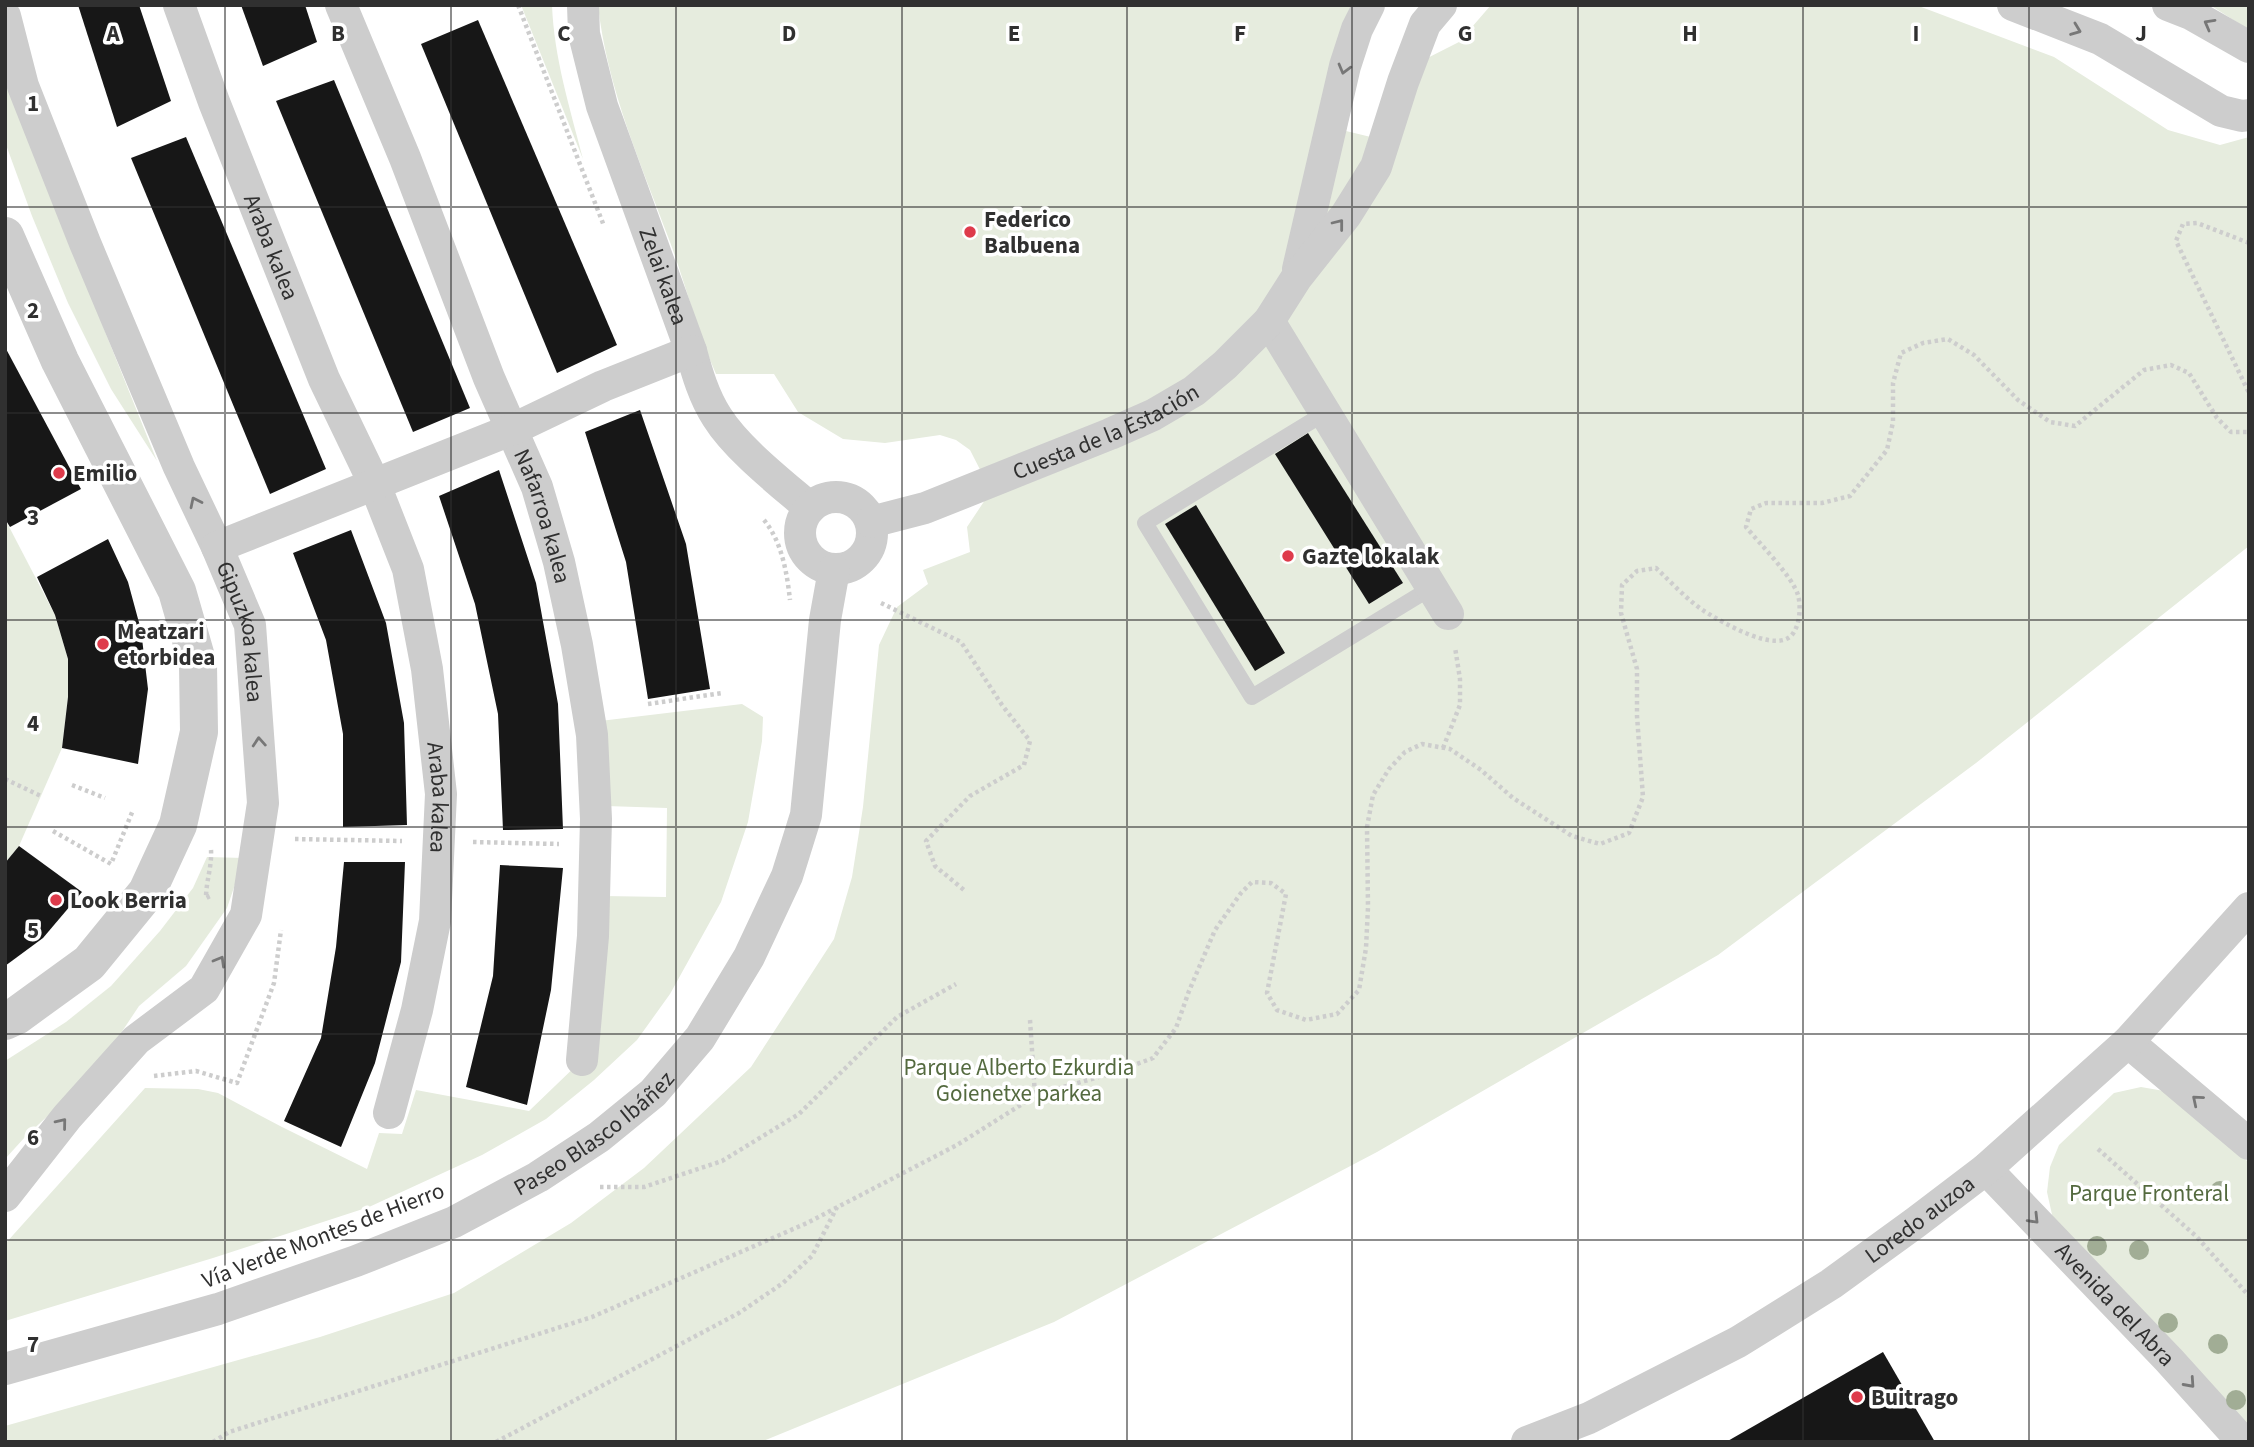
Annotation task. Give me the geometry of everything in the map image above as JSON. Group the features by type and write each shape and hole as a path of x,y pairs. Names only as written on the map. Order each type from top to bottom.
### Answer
{"street":[{"name":"Araba kalea","path":"179,5 214,102 324,379 375,485 408,569 428,669 441,794 435,921 417,1010 388,1114"},
{"name":"Nafarroa kalea","path":"341,5 405,158 489,378 537,487 552,537 577,645 592,735 595,845 593,936 582,1059"},
{"name":"Zelai kalea","path":"583,5 584,34 602,106 699,379 717,417 740,444 810,508"},
{"name":"Cuesta de la Estación","path":"1297,277 1345,66 1357,29 1369,5"},
{"name":"Cuesta de la Estación","path":"871,522 925,508 1153,415 1194,391 1225,365 1269,321 1297,277 1346,215 1376,167 1425,24 1441,5"},
{"path":"2013,5 2099,39 2221,111 2249,115"},
{"path":"2168,5 2191,14 2249,47"},
{"name":"Gipuzkoa kalea","path":"5,16 23,86 85,243 178,467 217,547 250,625 263,803 246,915 204,989 136,1040 67,1117 5,1196"},
{"path":"5,236 60,361 177,591 198,664 200,732 178,825 148,892 89,963 16,1016 5,1021"},
{"path":"1269,321 1448,614"},
{"path":"217,547 513,429 603,386 691,351"},
{"path":"844,498 860,506 871,522 871,545 865,556 845,569 834,570 812,561 805,552 800,530 803,518 810,508 825,499 844,498"},
{"name":"Paseo Blasco Ibáñez","path":"5,1369 218,1309 355,1261 454,1222 538,1177 599,1138 653,1093 700,1038 749,957 787,876 806,815 825,620 834,570"},
{"name":"Loredo auzoa","path":"1527,1442 1589,1418 1738,1342 1831,1284 1986,1169 2128,1042 2249,908"},
{"path":"2128,1042 2249,1144"},
{"name":"Avenida del Abra","path":"1986,1169 2169,1360 2243,1442"}],"lane":[{"path":"1325,413 1145,523 1252,697 1431,588"}],"path":[{"path":"518,5 604,227"},
{"path":"2249,243 2197,223 2183,224 2176,241 2249,393"},
{"path":"213,1442 229,1432 592,1317 807,1223 957,1145 1035,1096 1153,1058 1176,1028 1215,930 1252,882 1271,883 1286,894 1267,993 1277,1010 1306,1020 1337,1014 1359,990 1367,935 1367,827 1373,794 1389,769 1405,752 1422,744 1450,749 1481,770 1513,798 1572,836 1600,844 1629,832 1643,797 1637,716 1637,669 1621,614 1622,585 1637,571 1656,568 1703,610 1763,641 1780,642 1792,635 1799,623 1798,596 1788,579 1746,527 1751,509 1766,503 1822,503 1850,496 1887,450 1893,422 1893,383 1901,353 1923,342 1948,339 1974,355 2018,400 2050,422 2075,426 2144,370 2171,365 2189,373 2217,418 2231,432 2249,432"},
{"path":"756,511 771,528 786,568 791,610"},
{"path":"881,603 961,642 1002,705 1030,741 1024,765 970,796 926,841 935,866 964,890"},
{"path":"1443,748 1460,705 1460,679 1448,614"},
{"path":"648,704 723,693"},
{"path":"5,779 41,796"},
{"path":"72,785 105,798"},
{"path":"53,831 111,864 133,810"},
{"path":"294,839 439,842"},
{"path":"504,843 595,845"},
{"path":"600,1187 644,1187 722,1161 799,1114 897,1017 956,984"},
{"path":"1030,1020 1035,1096"},
{"path":"2098,1149 2197,1237 2249,1296"},
{"path":"496,1442 739,1313 783,1283 812,1256 837,1207"}],"green space":[{"path":"521,5 552,5 559,64 583,159"},
{"name":"Parque Alberto Ezkurdia Goienetxe parkea","path":"598,5 1381,5 1361,60 1346,131 1375,138 1390,77 1459,42 1491,5 1916,5 2054,57 2168,130 2220,145 2249,137 2249,546 1976,763 1718,955 1377,1152 1054,1322 761,1442 5,1442 5,1426 320,1337 454,1293 571,1223 644,1168 751,1067 834,939 852,877 863,807 879,645 897,607 928,584 923,570 970,552 967,527 991,491 970,450 956,440 940,435 885,443 843,439 798,412 774,374 716,374 626,125 602,36"},
{"path":"2210,5 2249,5 2249,30"},
{"path":"5,61 106,334 157,461 111,389 68,303 32,216 5,142"},
{"path":"5,519 55,615 68,659 68,697 62,748 19,846 5,863"},
{"path":"742,704 763,717 762,741 748,822 721,902 670,994 637,1040 594,1080 546,1119 482,1155 369,1207 5,1321 5,1244 145,1088 198,1089 218,1093 367,1169 379,1133 402,1134 416,1090 529,1111 582,1060 604,896 666,897 667,808 606,806 600,721"},
{"path":"207,857 244,858 227,908 186,966 139,1006 95,1072 5,1159 5,1061 66,1022 111,986 160,931 193,888"},
{"name":"Parque Fronteral","path":"2141,1087 2164,1091 2189,1101 2249,1163 2249,1428 2053,1219 2047,1192 2050,1167 2059,1145 2114,1093"}],"building":[{"path":"78,5 139,5 171,101 117,127"},
{"path":"241,5 305,5 317,42 263,66"},
{"path":"478,20 617,345 557,373 421,44"},
{"path":"334,80 470,408 413,432 276,101"},
{"path":"186,137 326,469 270,494 131,158"},
{"path":"5,347 81,489 10,527 5,519"},
{"path":"640,410 686,544 710,689 648,699 626,562 585,432"},
{"path":"1308,433 1403,583 1369,604 1275,454"},
{"path":"499,470 536,583 558,704 563,829 503,830 498,714 475,604 439,496"},
{"path":"1196,505 1285,653 1255,671 1165,524"},
{"path":"351,530 386,623 404,723 407,825 343,827 343,734 326,640 293,553"},
{"name":"Meatzari etorbidea","path":"108,539 128,582 141,630 148,689 138,764 62,748 68,697 68,659 55,615 37,577"},
{"path":"19,846 82,892 43,938 5,966 5,863"},
{"path":"344,862 405,862 401,962 375,1063 341,1147 284,1121 321,1038 336,947"},
{"path":"500,865 563,868 551,990 527,1105 466,1087 493,976"},
{"name":"Buitrago","path":"1883,1352 1935,1442 1726,1442"}],"place":[{"name":"Federico Balbuena","path":"970,232"},
{"name":"Emilio","path":"59,473"},
{"name":"Gazte lokalak","path":"1288,556"},
{"name":"Meatzari etorbidea","path":"103,644"},
{"name":"Look Berria","path":"56,900"},
{"name":"Buitrago","path":"1857,1397"}]}
